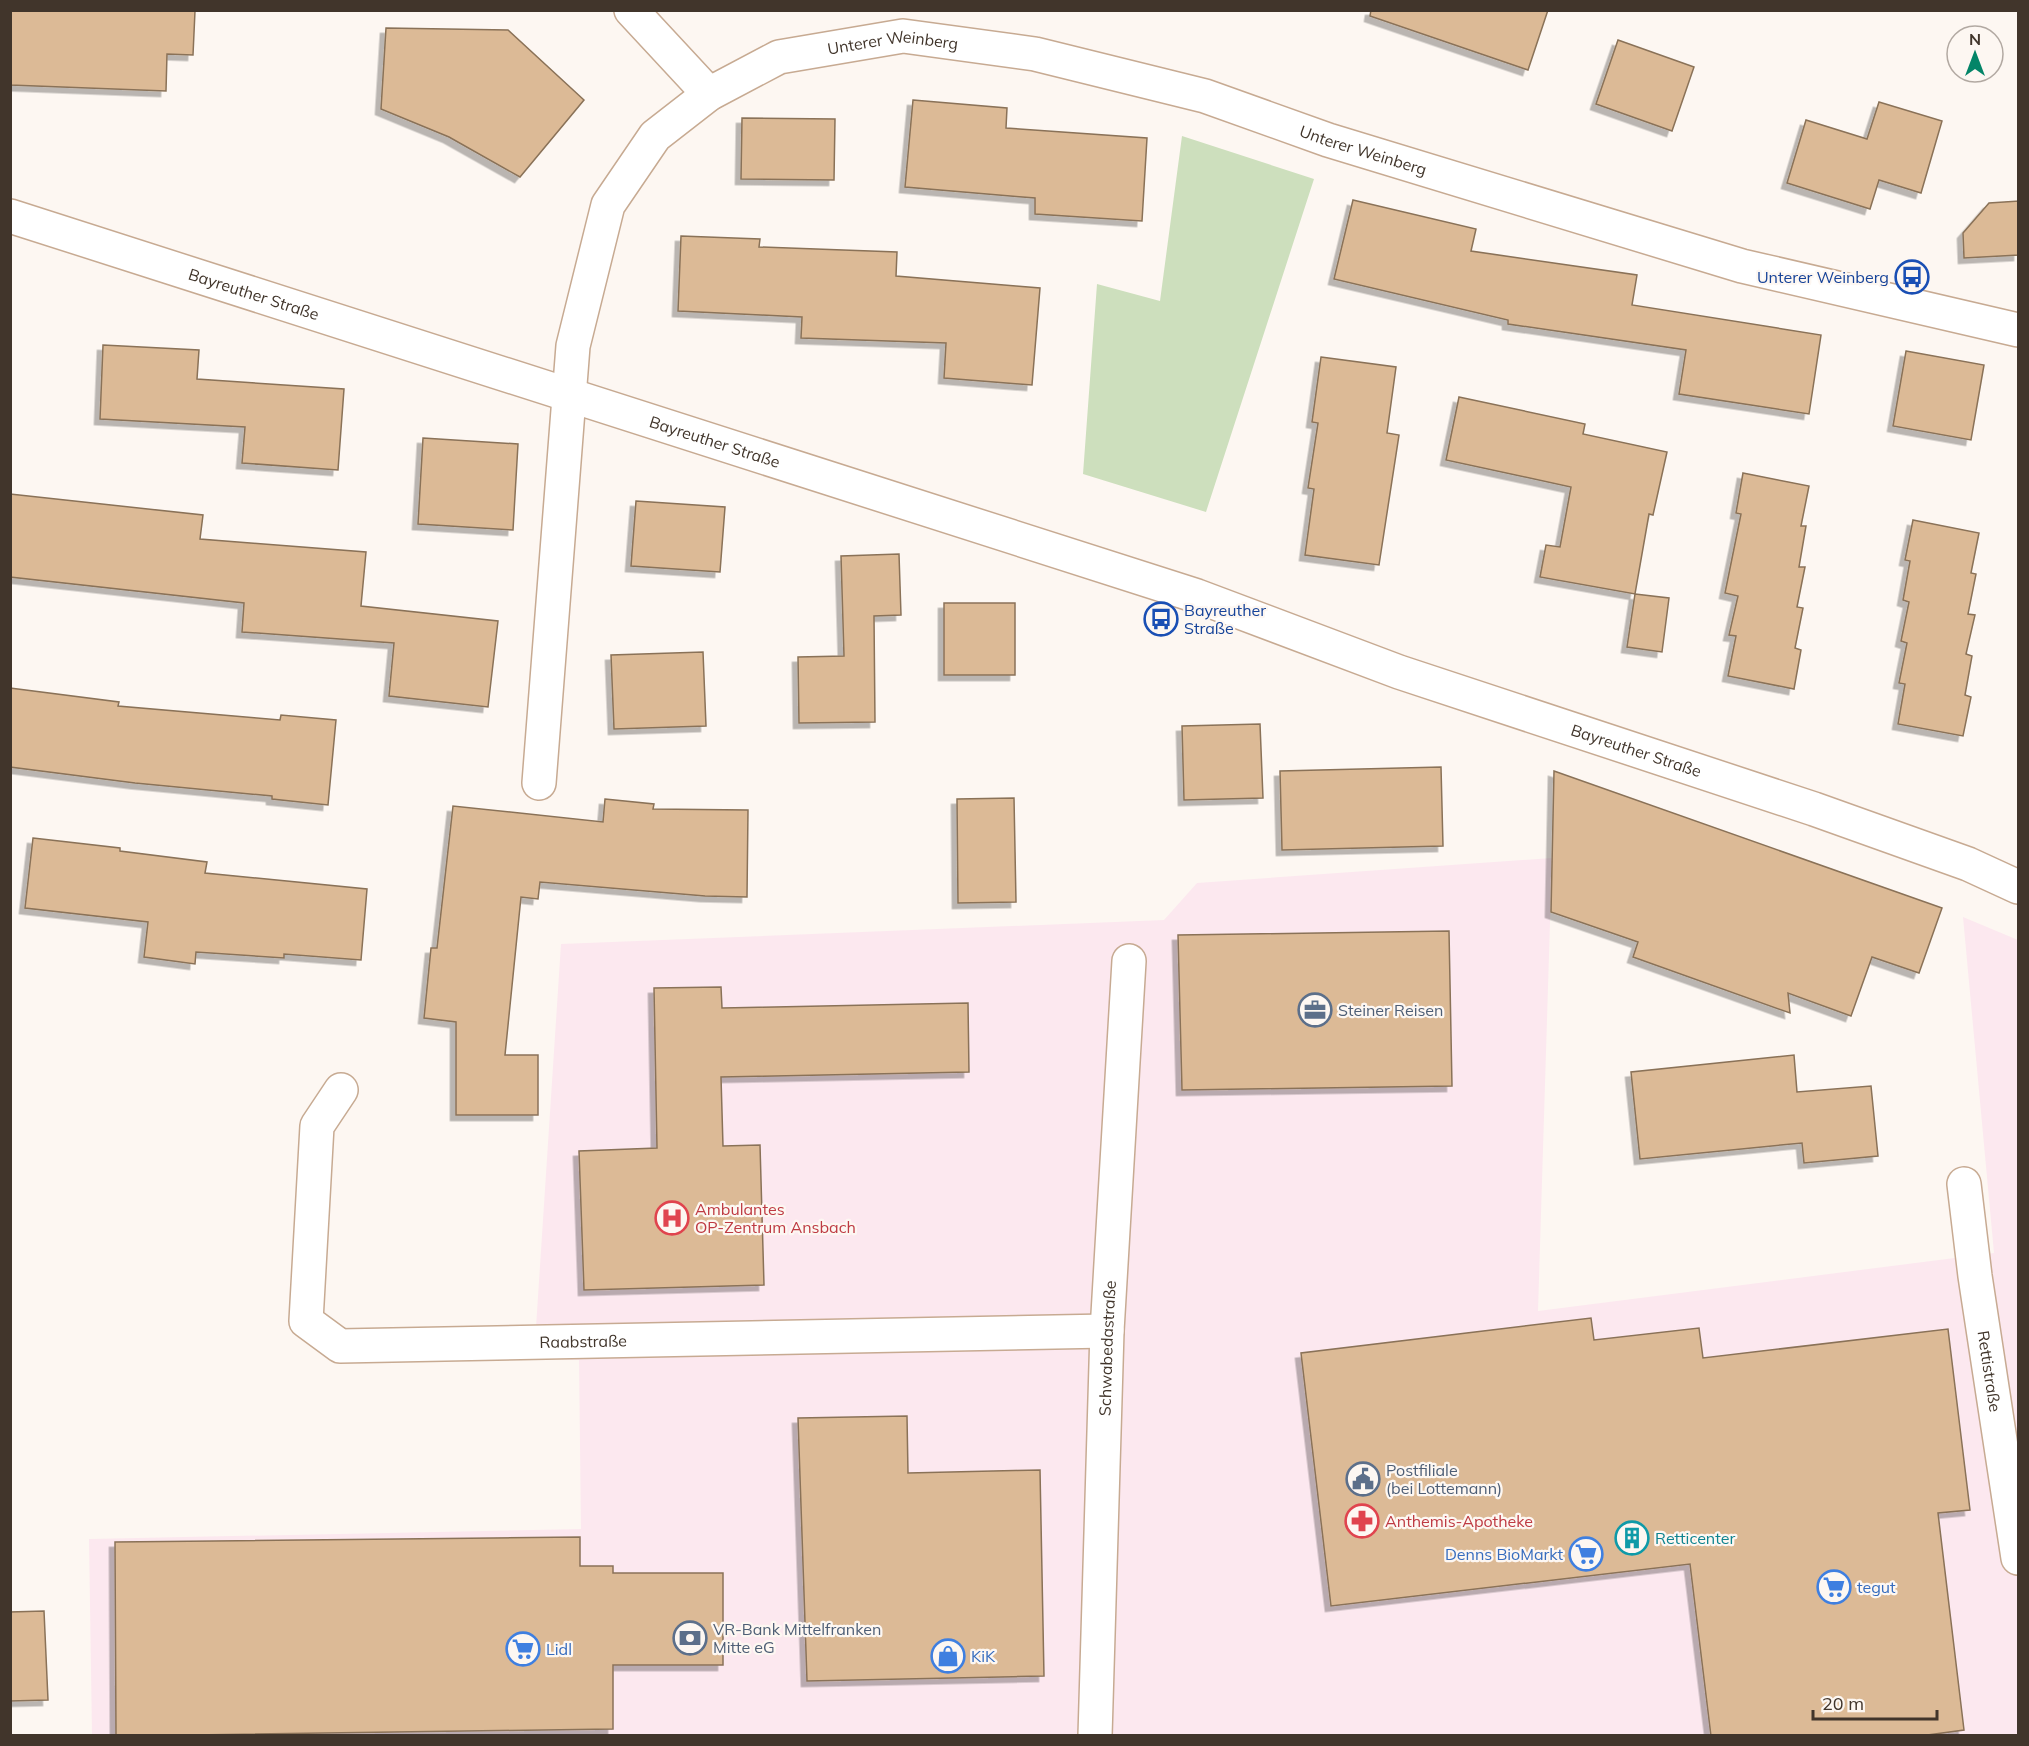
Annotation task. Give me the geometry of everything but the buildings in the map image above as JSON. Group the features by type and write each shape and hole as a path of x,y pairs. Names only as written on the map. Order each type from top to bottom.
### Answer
{"street":[{"path":"631,10 709,94"},
{"name":"Unterer Weinberg","path":"567,393 573,346 608,205 655,136 709,94 778,57 903,36 1035,54 1205,96 1328,140 1742,266 2019,330"},
{"name":"Bayreuther Straße","path":"10,216 1197,596 1399,672 1814,809 1968,864 2019,887"},
{"path":"539,783 567,393"},
{"name":"Schwabedastraße","path":"1095,1736 1107,1331 1129,961"},
{"name":"Raabstraße","path":"341,1090 317,1126 306,1322 340,1346 1107,1331"},
{"name":"Rettistraße","path":"1964,1184 2019,1558"}],"shaded area":[{"path":"1552,858 1538,1311 1994,1253 1963,917 2018,940 2018,1735 92,1735 89,1539 581,1529 579,1360 534,1358 561,944 1164,920 1197,883"}],"green space":[{"path":"1182,136 1314,179 1206,512 1083,474 1097,284 1160,301"}],"place":[{"name":"Unterer Weinberg","path":"1912,277"},
{"name":"Bayreuther Straße","path":"1161,619"},
{"name":"Steiner Reisen","path":"1315,1010"},
{"name":"Ambulantes OP-Zentrum Ansbach","path":"672,1218"},
{"name":"Postfiliale (bei Lottemann)","path":"1363,1479"},
{"name":"Anthemis-Apotheke","path":"1362,1521"},
{"name":"Retticenter","path":"1632,1538"},
{"name":"Denns BioMarkt","path":"1586,1554"},
{"name":"tegut","path":"1834,1587"},
{"name":"VR-Bank Mittelfranken Mitte eG","path":"690,1638"},
{"name":"Lidl","path":"523,1649"},
{"name":"KiK","path":"948,1656"}]}
